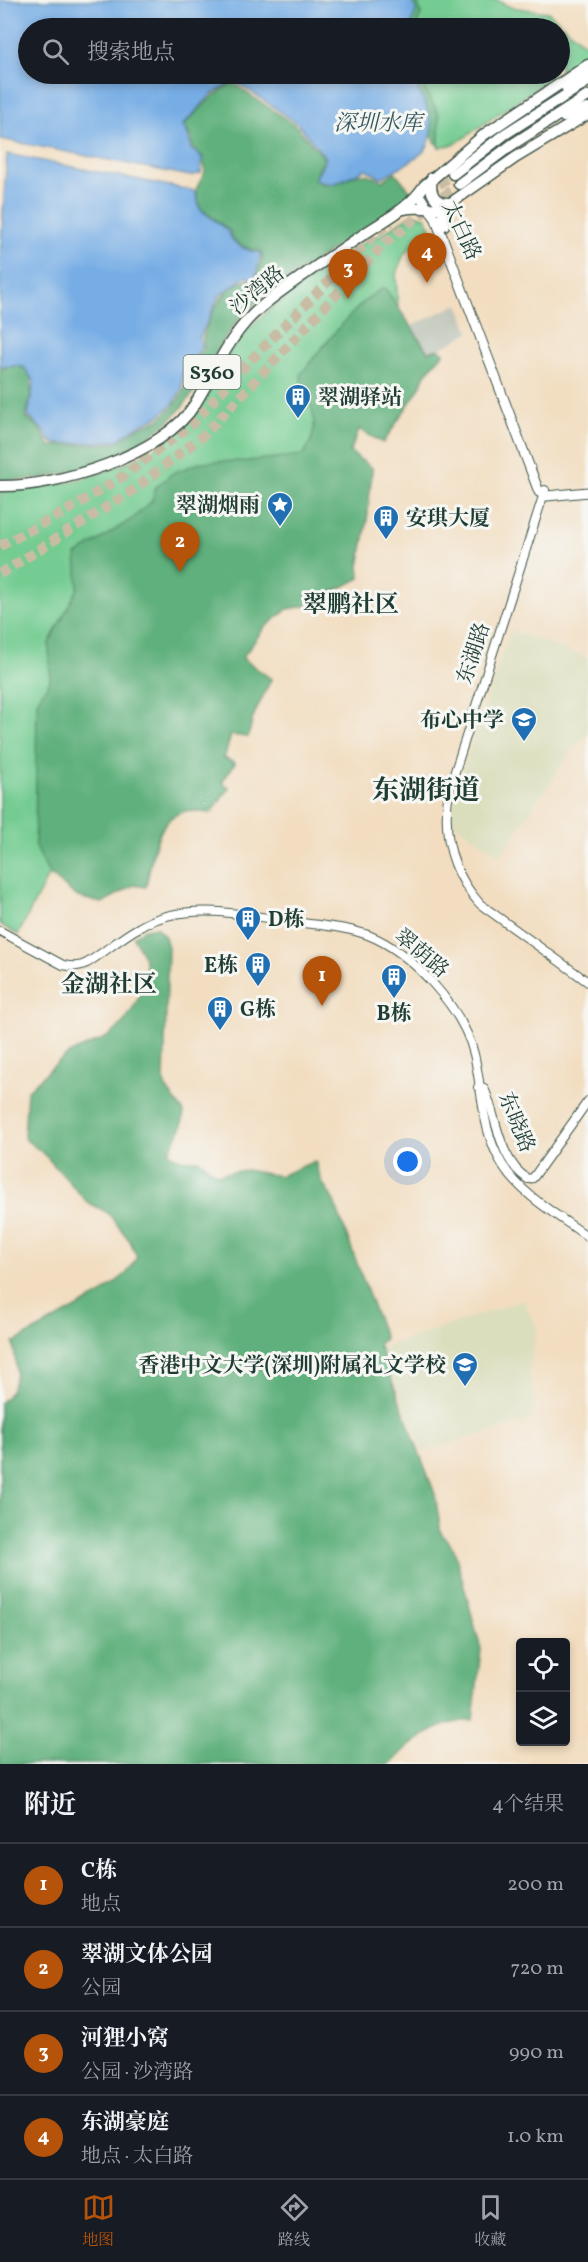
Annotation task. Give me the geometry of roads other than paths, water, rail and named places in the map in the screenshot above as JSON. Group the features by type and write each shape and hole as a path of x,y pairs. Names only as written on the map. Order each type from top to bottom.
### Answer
{"main road":[{"name":"沙湾路","path":"570,77 588,65"},
{"path":"570,84 588,71"},
{"path":"453,174 534,115 588,81"},
{"name":"沙湾路","path":"0,486 39,483 69,476 137,452 158,440 177,425 194,406 229,343 259,308 364,234 404,209 432,178 485,134 560,84"},
{"path":"534,115 569,84"},
{"path":"459,184 588,96"},
{"path":"544,124 588,109"},
{"name":"沙湾路","path":"404,209 414,206 431,208 453,203 515,158 588,114"},
{"path":"432,178 430,189 434,198 441,203 453,203"},
{"name":"太白路","path":"419,195 444,225 458,270"},
{"path":"444,225 443,215 453,203"},
{"name":"太白路","path":"431,208 482,330 537,489 544,493"},
{"path":"544,493 588,487"},
{"path":"544,493 588,492"}],"street":[{"name":"东湖路","path":"544,493 449,790 448,835 455,866 469,891 480,904 588,982"},
{"name":"翠荫路","path":"0,931 15,941 63,965 72,967 80,967 87,963 141,926 173,915 190,913 228,913 339,928 368,935 418,969 447,1000 464,1026 474,1054 486,1129 502,1164 528,1193 588,1238"},
{"name":"东晓路","path":"478,1087 484,1088 500,1138 510,1158 517,1169 528,1179 533,1178 588,1101"}],"water":[{"name":"深圳水库","path":"0,0 411,0 416,10 413,18 18,18 18,84 228,84 211,95 183,125 191,149 202,157 201,173 190,176 0,139"},
{"name":"深圳水库","path":"238,84 415,84 431,122 429,142 424,151 410,162 381,178 366,169 333,184 315,180 326,158 298,124"},
{"path":"7,154 195,191 200,209 228,231 237,244 261,253 255,279 245,277 219,296 200,337 201,348 182,376 182,389 173,404 159,416 138,426 116,441 57,444 51,442 43,430 28,416 34,382 24,367 0,366 0,257"}],"tunnel":[{"path":"415,203 453,174"},
{"path":"0,574 132,491 204,435 385,243 459,184"},
{"path":"0,546 68,510 122,477 192,424 247,364 375,234 391,222"}],"place":[{"name":"东湖豪庭","path":"427,283"},
{"name":"河狸小窝","path":"348,299"},
{"name":"翠湖驿站","path":"298,420"},
{"name":"翠湖烟雨","path":"280,528"},
{"name":"安琪大厦","path":"386,541"},
{"name":"翠湖文体公园","path":"180,572"},
{"name":"布心中学","path":"524,743"},
{"name":"D栋","path":"248,942"},
{"name":"E栋","path":"258,988"},
{"name":"B栋","path":"394,1000"},
{"name":"C栋","path":"322,1006"},
{"name":"G栋","path":"220,1032"},
{"name":"香港中文大学(深圳)附属礼文学校","path":"465,1388"}],"district":[{"name":"翠鹏社区","path":"351,604"},
{"name":"东湖街道","path":"426,790"},
{"name":"金湖社区","path":"109,984"}]}
